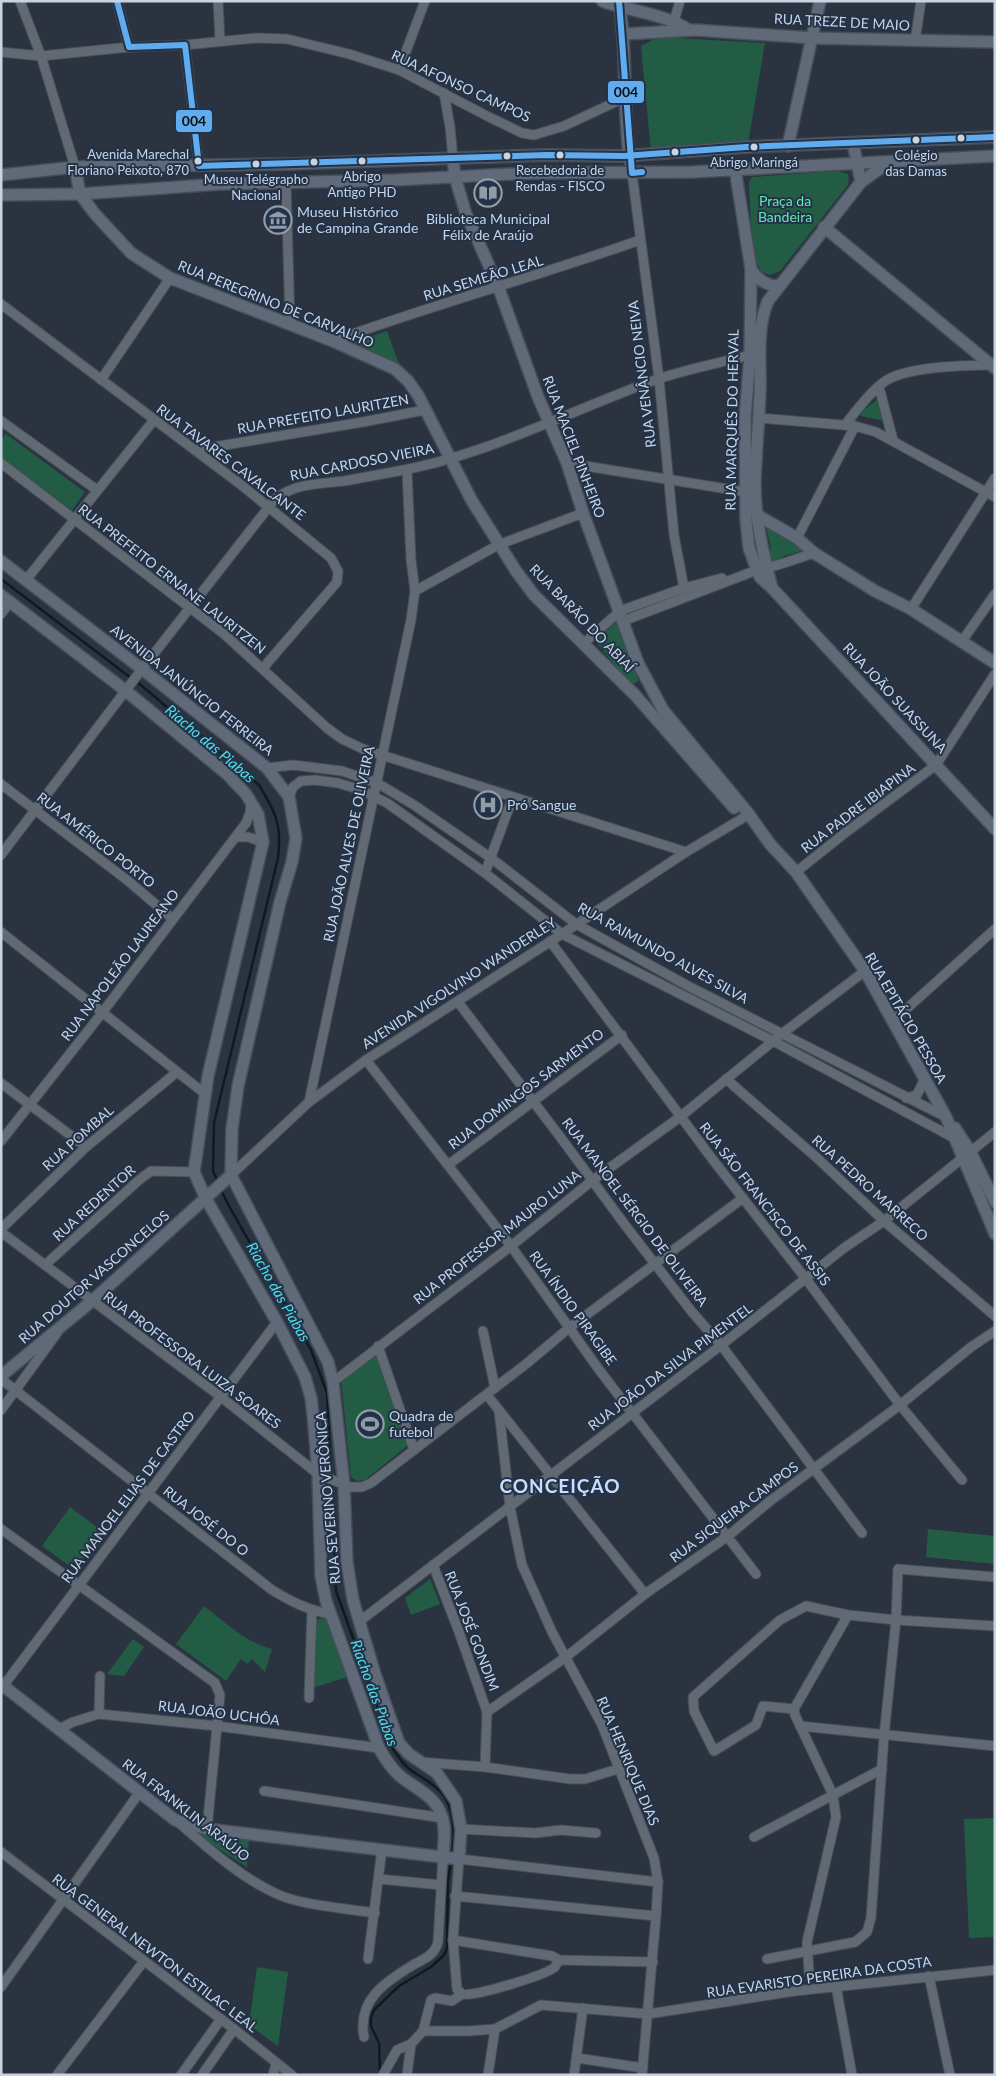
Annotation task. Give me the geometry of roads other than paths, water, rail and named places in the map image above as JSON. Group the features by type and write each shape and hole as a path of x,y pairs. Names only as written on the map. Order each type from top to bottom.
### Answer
{"main road":[{"name":"RUA TREZE DE MAIO","path":"602,1 674,21 689,30"},
{"path":"788,146 820,1"},
{"name":"RUA VENÂNCIO NEIVA","path":"620,5 624,34 629,156 632,173"},
{"name":"RUA TREZE DE MAIO","path":"624,34 671,33 689,30 813,38 995,42"},
{"path":"1,175 75,167 199,166 546,155 629,156 788,146 995,137"},
{"path":"853,143 861,182"},
{"path":"1,195 80,194 286,182 531,173 632,173 735,169 995,156"},
{"name":"RUA MACIEL PINHEIRO","path":"453,159 455,177 466,214 498,286 538,397 567,463 583,513 638,663 663,710 746,815"},
{"path":"735,169 752,268 756,277 766,284 777,286 782,283 861,182 889,162"},
{"name":"RUA PEREGRINO DE CARVALHO","path":"75,167 80,194 95,214 131,253 170,278 333,341 395,370"},
{"path":"824,227 992,367"},
{"name":"RUA MARQUÊS DO HERVAL","path":"752,268 750,355 745,418 746,520 749,548 762,568"},
{"name":"RUA MARQUÊS DO HERVAL","path":"762,568 755,483 759,418 760,346 763,312 768,301 782,283"},
{"name":"RUA BARÃO DO ABIAÍ","path":"395,370 408,381 472,502 498,545 534,595 635,695 746,815"},
{"path":"757,515 797,538 814,554 875,591 911,609 995,663"},
{"name":"AVENIDA JANÚNCIO FERREIRA","path":"1,561 267,768 289,798 296,838 292,862 280,902 238,1086 232,1130 229,1177"},
{"name":"RUA JOÃO SUASSUNA","path":"762,568 772,588 995,829"},
{"path":"6,598 126,691 227,774 251,802 258,814 263,842 204,1093 194,1172 208,1196"},
{"name":"RUA EPITÁCIO PESSOA","path":"746,815 796,872 865,971 924,1080 946,1116 954,1138 966,1154"},
{"path":"946,1116 995,1202"},
{"path":"966,1154 995,1234"},
{"name":"RUA DOUTOR VASCONCELOS","path":"1,1377 92,1301 229,1177"},
{"name":"RUA SEVERINO VERÔNICA","path":"229,1177 320,1343 328,1362 333,1382 344,1485 348,1581 375,1674 400,1743 409,1754 437,1773 456,1801 462,1828 459,1859"},
{"name":"RUA SEVERINO VERÔNICA","path":"208,1196 305,1377 311,1398 318,1474 321,1576 330,1614 379,1748 389,1765 400,1776 435,1802 443,1818"},
{"name":"RUA FRANKLIN ARAÚJO","path":"2,1687 59,1728 175,1820"},
{"path":"443,1818 443,1856"},
{"path":"175,1820 207,1829 459,1859"}],"street":[{"name":"RUA PEREGRINO DE CARVALHO","path":"20,1 41,56 75,167"},
{"path":"118,1 129,47"},
{"path":"218,1 220,40"},
{"path":"399,70 424,1"},
{"path":"674,21 680,1"},
{"path":"915,41 920,1"},
{"name":"RUA AFONSO CAMPOS","path":"1,52 41,56 220,40 288,39 349,54 399,70 511,128 534,135 564,126 626,97"},
{"path":"185,44 199,166"},
{"name":"RUA MACIEL PINHEIRO","path":"444,92 453,159"},
{"name":"RUA VENÂNCIO NEIVA","path":"632,173 659,379 674,535 684,588"},
{"path":"286,182 290,324"},
{"name":"RUA SEMEÃO LEAL","path":"333,341 498,286 563,268 640,240"},
{"path":"101,380 170,278"},
{"name":"RUA TAVARES CAVALCANTE","path":"1,304 195,450 331,558 338,571 338,577 331,590 263,668"},
{"name":"RUA CARDOSO VIEIRA","path":"1,855 142,669 192,608 275,499 284,492 304,485 344,481 407,470 450,458 494,445 659,379 750,355"},
{"path":"797,538 850,426 878,387 887,380 931,368 992,367"},
{"path":"878,387 892,440"},
{"name":"RUA PREFEITO LAURITZEN","path":"195,450 425,410"},
{"path":"759,418 850,426 876,432 995,497"},
{"path":"26,580 154,420"},
{"path":"2,423 97,490"},
{"name":"RUA PREFEITO ERNANE LAURITZEN","path":"1,463 192,608 263,668 342,739 353,745 383,755 686,852"},
{"path":"567,463 746,492"},
{"name":"RUA JOÃO ALVES DE OLIVEIRA","path":"308,1102 411,620 415,591 411,560 407,470"},
{"path":"911,609 995,478"},
{"path":"415,591 498,545 583,513"},
{"path":"621,616 762,568 778,566 814,554"},
{"path":"583,644 621,616 684,588 721,578 736,578"},
{"path":"962,641 995,594"},
{"path":"1,614 6,598"},
{"path":"936,765 995,674"},
{"path":"635,695 650,686"},
{"name":"RUA RAIMUNDO ALVES SILVA","path":"267,768 293,765 342,771 377,783 491,858 576,924 690,986 906,1098 946,1116"},
{"name":"RUA PADRE IBIAPINA","path":"796,872 936,765"},
{"name":"RUA RAIMUNDO ALVES SILVA","path":"289,798 293,787 301,781 314,780 338,783 374,796 410,818 486,874 562,934 629,970 773,1042 954,1138"},
{"name":"RUA AMÉRICO PORTO","path":"1,784 127,880 173,919"},
{"path":"486,874 513,797"},
{"name":"RUA NAPOLEÃO LAUREANO","path":"1,1141 102,1013 236,837 246,823 250,813 251,802"},
{"name":"AVENIDA VIGOLVINO WANDERLEY","path":"229,1177 308,1102 366,1060 746,815"},
{"path":"236,837 248,837 263,842"},
{"path":"893,1020 995,929"},
{"path":"1,932 204,1093"},
{"name":"RUA SÃO FRANCISCO DE ASSIS","path":"550,941 622,1035 680,1117 806,1279 900,1405 962,1480"},
{"path":"629,970 636,957"},
{"path":"783,1033 865,971"},
{"path":"684,998 690,986"},
{"name":"RUA MANOEL SÉRGIO DE OLIVEIRA","path":"458,1002 625,1225 692,1312 721,1345 862,1533"},
{"name":"RUA PROFESSOR MAURO LUNA","path":"333,1382 511,1246 593,1180 680,1117 783,1033"},
{"name":"RUA DOMINGOS SARMENTO","path":"448,1165 622,1035"},
{"name":"RUA ÍNDIO PIRAGIBE","path":"366,1060 511,1246 632,1413 756,1574"},
{"name":"RUA POMBAL","path":"1,1231 86,1147 177,1072"},
{"name":"RUA PEDRO MARRECO","path":"726,1079 816,1156 884,1221 995,1316"},
{"path":"906,1098 917,1095 924,1080"},
{"path":"1,1083 86,1147"},
{"name":"RUA JOÃO DA SILVA PIMENTEL","path":"360,1621 721,1345 844,1248 884,1221 995,1132"},
{"name":"RUA REDENTOR","path":"45,1265 117,1199 151,1171 194,1172"},
{"path":"344,1485 357,1488 370,1483 570,1328 743,1198"},
{"name":"RUA PROFESSORA LUIZA SOARES","path":"1,1231 221,1397 318,1474 344,1485"},
{"name":"RUA MANOEL ELIAS DE CASTRO","path":"2,1687 277,1322"},
{"path":"1,1410 17,1391 63,1325"},
{"path":"483,1331 494,1388"},
{"name":"RUA SIQUEIRA CAMPOS","path":"487,1712 566,1657 645,1594 728,1536 770,1501 814,1470 855,1437 900,1405 971,1347 995,1331"},
{"path":"378,1346 414,1450"},
{"name":"RUA JOSÉ DO O","path":"1,1377 272,1590 294,1603 330,1614"},
{"path":"487,1394 645,1594"},
{"name":"RUA HENRIQUE DIAS","path":"499,1411 510,1507 522,1565 552,1632 602,1725 654,1858 658,1882 643,2071"},
{"path":"1,1529 215,1683 220,1695 207,1829"},
{"name":"RUA JOSÉ GONDIM","path":"433,1565 487,1712 485,1724 485,1766"},
{"path":"767,1959 855,1942 867,1932 871,1918 884,1736 896,1620 898,1569 995,1577"},
{"path":"794,1709 763,1706 756,1725 714,1751 694,1711 693,1697 780,1620 806,1606 848,1615 995,1626"},
{"path":"309,1698 312,1610"},
{"path":"809,1973 807,1942 836,1816 833,1795 800,1726 794,1709 848,1615"},
{"path":"99,1714 100,1676"},
{"name":"RUA JOÃO UCHÔA","path":"59,1728 99,1714 217,1726 379,1748"},
{"path":"800,1726 995,1746"},
{"path":"419,1762 485,1766 570,1779 584,1779 618,1769"},
{"path":"754,1837 882,1769"},
{"path":"264,1791 443,1818"},
{"path":"1,1987 139,1793"},
{"name":"RUA FRANKLIN ARAÚJO","path":"175,1820 243,1874 278,1894 302,1901 375,1913"},
{"path":"462,1828 535,1833 561,1830 596,1833"},
{"path":"368,1959 382,1850"},
{"name":"RUA GENERAL NEWTON ESTILAC LEAL","path":"1,1852 292,2075"},
{"path":"364,2037 362,2022 368,2000 392,1979 436,1950 443,1856"},
{"path":"459,1859 658,1882"},
{"name":"RUA SEVERINO VERÔNICA","path":"459,1859 453,1940 457,1989 462,1994"},
{"path":"379,1879 441,1885"},
{"path":"456,1896 656,1916"},
{"path":"453,1940 552,1956 560,1960 653,1962"},
{"path":"383,2075 397,2050 411,2044 423,2031 430,2002 433,1998 452,2001 462,1994 469,1995 488,1992 550,1970 560,1960"},
{"path":"57,2075 144,1961"},
{"name":"RUA EVARISTO PEREIRA DA COSTA","path":"495,2029 541,2005 648,2014 836,1986 995,1970"},
{"path":"929,1976 950,2075"},
{"path":"836,1986 852,2075"},
{"path":"574,2075 583,2008"},
{"path":"181,2075 221,2019"},
{"path":"202,2075 234,2029"},
{"path":"423,2031 495,2029 488,2075"},
{"path":"407,2075 411,2044"},
{"path":"576,2058 643,2071"},
{"path":"273,2075 276,2064"}],"waterway":[{"name":"Riacho das Piabas","path":"1,579 131,678"},
{"name":"Riacho das Piabas","path":"136,681 259,785 274,812 278,828 278,858 214,1123 213,1171 218,1182"},
{"name":"Riacho das Piabas","path":"221,1190 311,1350 327,1393 331,1478"},
{"name":"Riacho das Piabas","path":"331,1483 336,1591 393,1749 408,1768 440,1791 449,1805 453,1821 454,1839 452,1855"},
{"name":"Riacho das Piabas","path":"380,2075 379,2043 371,2026 371,2017 374,2010 399,1986 431,1967 444,1955 447,1948 448,1881 451,1861"}],"place":[{"name":"Colégio das Damas","path":"916,140"},
{"name":"Abrigo Maringá","path":"754,147"},
{"name":"Recebedoria de Rendas - FISCO","path":"560,155"},
{"name":"Avenida Marechal Floriano Peixoto, 870","path":"198,161"},
{"name":"Abrigo Antigo PHD","path":"362,161"},
{"name":"Museu Telégrapho Nacional","path":"256,164"},
{"name":"Biblioteca Municipal Félix de Araújo","path":"488,193"},
{"name":"Museu Histórico de Campina Grande","path":"278,220"},
{"name":"Pró Sangue","path":"488,805"},
{"name":"Quadra de futebol","path":"370,1424"}],"district":[{"name":"CONCEIÇÃO","path":"560,1486"}],"park label":[{"name":"Praça da Bandeira","path":"785,210"}]}
